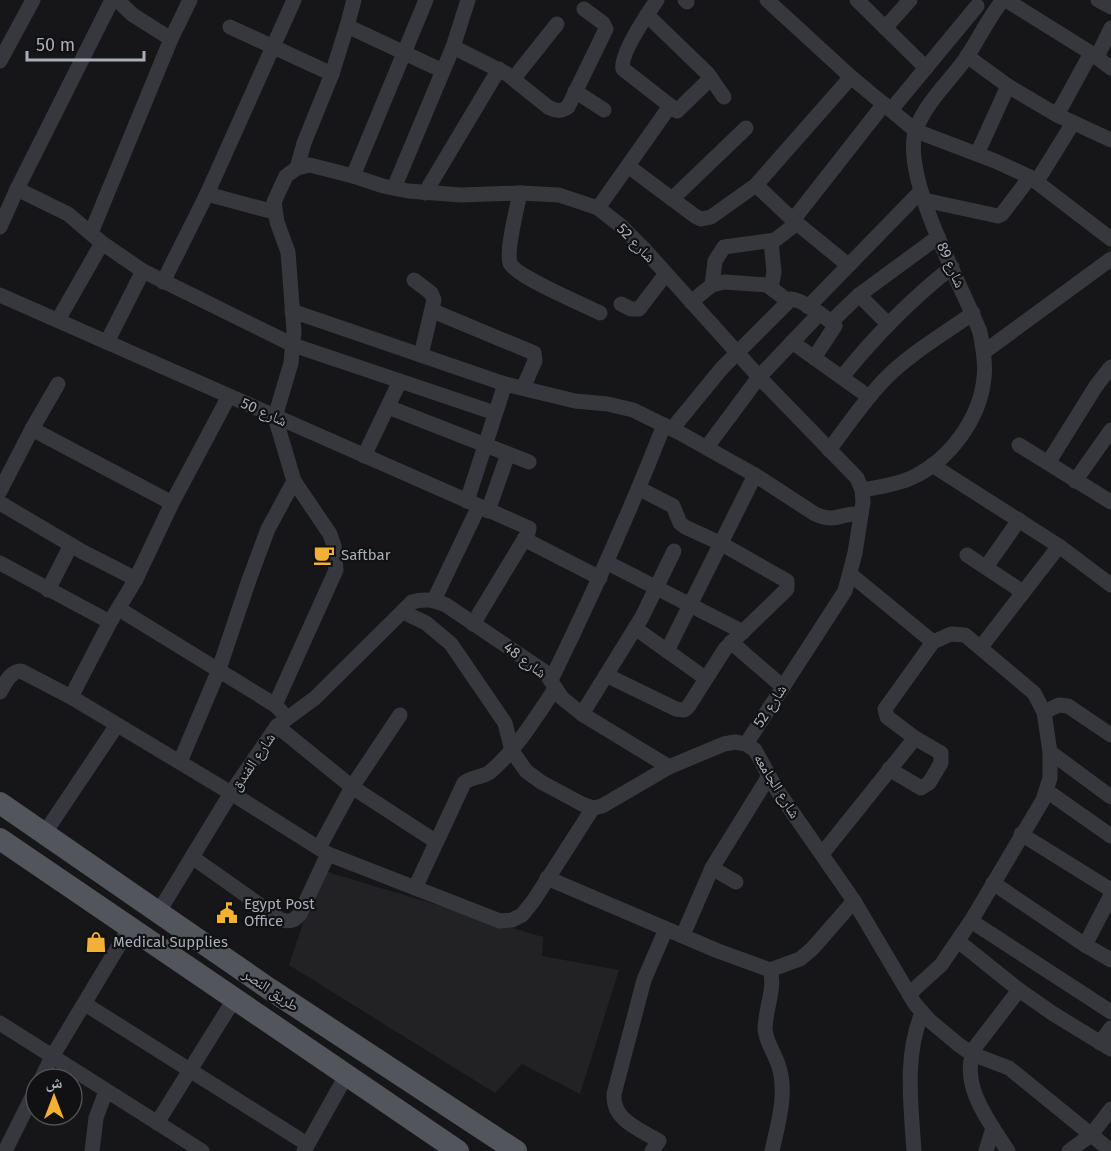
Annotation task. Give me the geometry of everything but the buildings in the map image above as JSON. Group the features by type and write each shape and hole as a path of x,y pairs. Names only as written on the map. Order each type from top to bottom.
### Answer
{"main road":[{"name":"طريق النصر","path":"0,803 158,913 516,1151"},
{"name":"طريق النصر","path":"0,839 347,1074 445,1147"}],"street":[{"path":"0,227 17,189 114,0 171,39"},
{"path":"163,282 207,195 294,0"},
{"path":"274,705 332,581 336,570 336,559 330,534 294,481 275,417 291,363 293,345 288,252 274,212 274,202 286,176 297,168 304,143 332,74 354,0"},
{"path":"352,176 426,0"},
{"path":"394,188 453,47 468,0"},
{"path":"657,0 622,65 623,69 676,110 680,110 711,78"},
{"path":"768,0 851,77 916,131 977,154 1033,179 1111,239"},
{"path":"857,0 926,68"},
{"path":"885,28 910,0"},
{"path":"1004,0 1094,55 1111,68"},
{"name":"شارع 89","path":"862,490 890,485 911,478 932,465 948,452 967,427 981,399 984,352 980,332 922,195 916,171 914,147 916,131 928,107 967,56 989,18 1004,0"},
{"path":"0,61 29,1"},
{"path":"58,320 97,238 187,1"},
{"path":"712,285 713,267 724,247 771,241 779,238 795,221 888,107 926,68 973,3 989,18"},
{"path":"453,47 499,69 514,78 548,107 556,111 563,111 568,107 606,29 603,23 584,9"},
{"path":"647,15 711,78 724,97"},
{"path":"514,78 557,24"},
{"path":"347,26 443,71"},
{"path":"230,27 332,74"},
{"path":"1056,115 1111,28"},
{"path":"967,56 1008,86 1056,115 1111,140"},
{"path":"425,193 499,69"},
{"path":"628,166 695,216 706,219 756,185 851,77"},
{"path":"977,154 1008,86"},
{"path":"575,91 604,110"},
{"path":"598,208 670,106"},
{"path":"707,447 759,377 819,314 848,265 922,195 998,216 1033,179 1073,123"},
{"path":"672,199 746,128"},
{"name":"شارع 52","path":"297,168 310,165 383,186 425,193 559,195 598,208 621,226 759,377 850,469 862,490 863,502 845,591 746,744"},
{"path":"756,185 848,265"},
{"path":"17,189 68,214 143,271 293,345 495,413"},
{"path":"520,193 509,251 510,263 515,270 530,279 600,313"},
{"path":"207,195 274,212"},
{"path":"819,314 859,295 938,237"},
{"path":"771,241 774,273 771,288"},
{"path":"984,352 1111,259"},
{"path":"842,377 888,324 952,267"},
{"path":"107,342 143,271"},
{"path":"621,304 631,309 639,309 665,274"},
{"path":"414,280 431,293 434,300 421,355"},
{"path":"691,302 712,285 724,282 760,283 788,301"},
{"name":"شارع 50","path":"0,295 478,506 600,578"},
{"path":"859,295 888,324"},
{"path":"415,888 464,783 469,779 485,776 512,751 553,684 668,427 788,301 796,299 834,327 814,358"},
{"path":"433,310 534,353 535,361 524,388"},
{"path":"292,311 505,384 575,401 621,406 633,410 707,447 825,519 835,519 855,513 861,514"},
{"path":"829,450 869,397 906,360 973,313"},
{"path":"792,342 869,397"},
{"path":"1048,463 1096,386 1111,367"},
{"path":"364,456 400,381"},
{"path":"0,491 58,384"},
{"path":"478,506 485,444 505,384"},
{"path":"71,697 136,579 172,503 229,396"},
{"path":"388,407 529,462"},
{"path":"32,429 172,503"},
{"path":"1075,481 1111,430"},
{"path":"1019,445 1111,502"},
{"path":"0,692 12,674 21,671 71,697 324,851 500,921 512,920 522,915 528,907 593,808 541,782 526,771 512,751 505,723 451,644 426,622 403,612 412,602 422,599 434,600 478,506 508,454"},
{"path":"932,465 1059,546 1111,585"},
{"path":"667,651 755,475"},
{"path":"180,762 218,672 268,530 294,481"},
{"path":"606,675 680,710 688,707 705,678 731,642 788,589 786,581 720,543 685,527 680,523 673,506 640,489"},
{"path":"0,502 71,545 136,579"},
{"path":"986,567 1019,520"},
{"path":"473,624 526,534"},
{"path":"48,590 71,545"},
{"path":"981,647 1059,546"},
{"path":"582,714 635,628 674,551"},
{"path":"967,555 1023,592"},
{"path":"0,563 48,590 114,616 274,705 282,722 352,787 435,842"},
{"path":"608,563 743,632"},
{"path":"850,574 933,642"},
{"name":"شارع 48","path":"434,600 446,605 544,672 562,698 582,714 669,767"},
{"name":"شارع الفندق","path":"158,913 231,793 282,722 315,698 403,612"},
{"path":"635,628 705,678"},
{"path":"889,769 921,788 929,783 941,763 941,753 915,738 887,717 885,709 933,642 944,636 966,635 1034,693 1044,712 1050,752 1050,778 1047,791 958,941 941,964 909,994"},
{"path":"731,642 783,687"},
{"path":"1044,712 1059,705 1068,706 1111,735"},
{"path":"192,857 281,920 289,922 295,920 300,914 352,787 400,715"},
{"path":"44,834 117,725"},
{"path":"822,854 915,738"},
{"name":"شارع الجامعه","path":"593,808 616,800 669,767 723,744 735,742 746,744 755,750 769,776 854,901 921,1013 972,1054 1010,1068 1111,1151"},
{"path":"1050,752 1111,797"},
{"path":"683,935 712,868 769,776"},
{"path":"1047,791 1108,828"},
{"path":"1021,834 1111,890"},
{"path":"712,868 736,882"},
{"path":"547,879 770,970 800,959 812,949 854,901"},
{"path":"993,883 1111,960"},
{"path":"1085,945 1111,896"},
{"path":"971,921 1111,1012"},
{"path":"47,1067 130,927"},
{"path":"652,1151 659,1141 624,1120 613,1104 644,980 666,929"},
{"path":"958,941 1018,990 1106,1046 1111,1028"},
{"path":"770,970 772,977 765,1017 765,1033 778,1064 783,1086 772,1151"},
{"path":"1008,1151 975,1094 971,1079 972,1054 1018,990"},
{"path":"157,1123 235,998"},
{"path":"85,1004 306,1148 347,1074"},
{"path":"914,1151 911,1064 914,1033 921,1013"},
{"path":"0,1023 202,1151"},
{"path":"92,1151 96,1118 106,1091"},
{"path":"1069,1151 1091,1135 1111,1109"},
{"path":"5,1151 24,1113"},
{"path":"986,1151 993,1128"}],"shaded area":[{"path":"321,870 543,937 542,956 619,970 580,1094 522,1064 495,1093 289,965"}],"place":[{"name":"Saftbar","path":"324,555"},
{"name":"Egypt Post Office","path":"227,913"},
{"name":"Medical Supplies","path":"96,942"}]}
